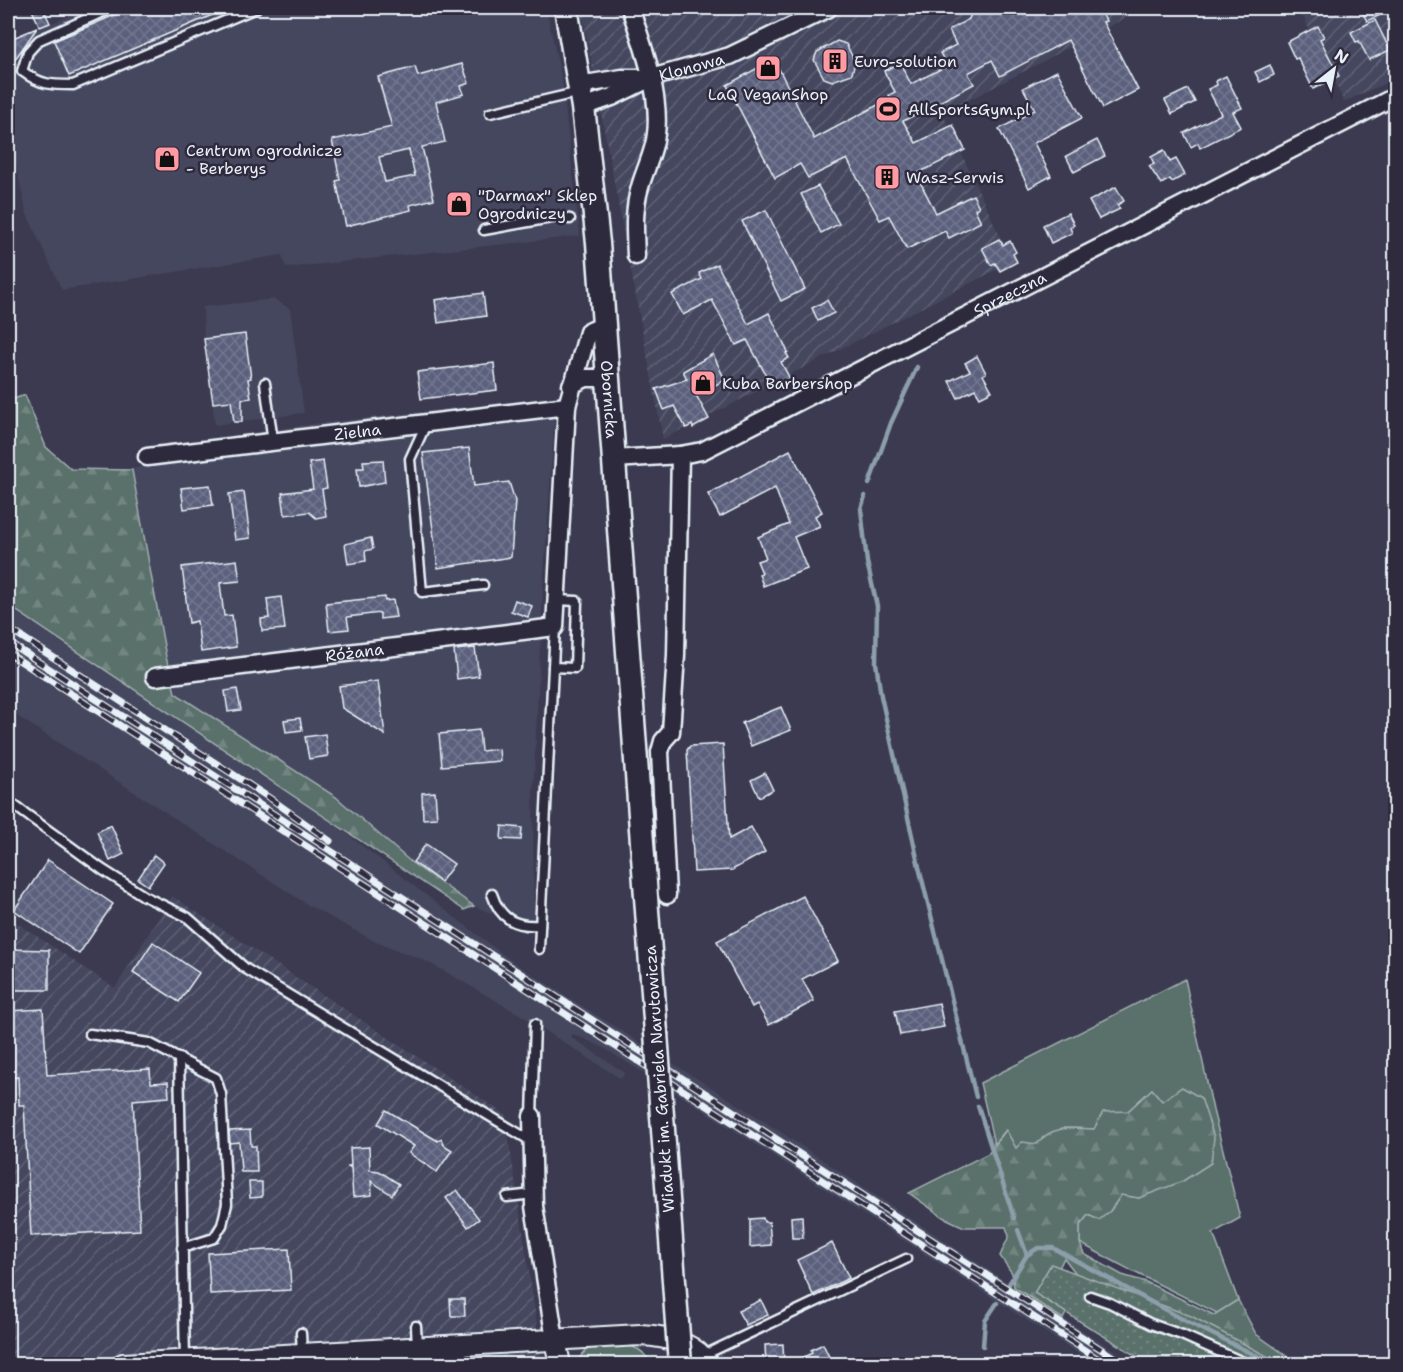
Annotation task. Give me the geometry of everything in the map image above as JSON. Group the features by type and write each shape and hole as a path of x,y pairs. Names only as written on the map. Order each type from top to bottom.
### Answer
{"main road":[{"name":"Obornicka","path":"566,8 581,94 598,243 638,793"},
{"name":"Wiadukt im. Gabriela Narutowicza","path":"638,793 680,1365"}],"street":[{"path":"581,94 621,78 651,78 630,8"},
{"name":"Klonowa","path":"636,256 634,216 639,188 651,155 657,118 651,78 730,56 829,8"},
{"name":"Sprzeczna","path":"614,459 702,452 1395,96"},
{"path":"555,627 567,406 588,332 604,325"},
{"path":"572,385 586,378 608,378"},
{"name":"Zielna","path":"147,457 567,406"},
{"path":"668,895 660,752 663,741 671,732 676,655 680,455"},
{"name":"Różana","path":"155,677 555,627"},
{"path":"532,1116 533,1194 538,1244 560,1365"},
{"path":"123,1365 302,1354 347,1358 417,1348 658,1336 686,1344 705,1360"}],"lane":[{"path":"112,8 39,40 28,52 22,71 36,81 50,85 74,85 256,8"},
{"path":"490,113 581,94"},
{"path":"484,230 557,217 570,219"},
{"path":"265,383 273,442"},
{"path":"426,423 410,459 422,592 483,585"},
{"path":"553,667 574,668 577,601 557,600"},
{"path":"539,949 555,627"},
{"path":"8,801 103,870 144,896 188,917 246,969 452,1097 531,1141"},
{"path":"492,894 496,906 505,917 524,927 540,925"},
{"path":"532,1116 536,1024"},
{"path":"90,1034 149,1043 216,1078 221,1094 227,1204 222,1225 214,1238 182,1248"},
{"path":"179,1058 185,1361"},
{"path":"507,1197 533,1194"},
{"path":"705,1360 906,1259"},
{"path":"1090,1296 1247,1365"},
{"path":"416,1326 417,1348"},
{"path":"300,1333 302,1354"}],"shaded area":[{"name":"Centrum ogrodnicze - Berberys","path":"88,8 546,8 562,80 580,236 286,268 282,255 62,290 26,212 8,128 8,42"},
{"path":"581,8 1144,8 943,114 1012,262 663,439"},
{"path":"1299,8 1395,8 1395,79 1344,102"},
{"path":"274,299 290,309 304,413 215,425 204,339 203,307"},
{"path":"556,397 543,589 533,795 534,931 474,906 412,863 336,797 175,693 166,657 132,470 219,438 313,424"},
{"path":"8,607 285,786 514,963 761,1119 1135,1364 1094,1364 602,1047 573,1034 571,1037 625,1073 621,1079 521,1015 444,971 423,960 376,942 308,905 8,710"},
{"path":"172,896 505,1114 543,1364 8,1364 8,917 115,988"}],"green space":[{"path":"25,395 46,447 71,469 132,470 166,657 175,693 336,797 412,863 474,906 464,910 8,605 8,401"},
{"path":"1185,979 1213,1110 1240,1218 1213,1233 1238,1300 1217,1313 1080,1243 1080,1225 1088,1215 1110,1211 1121,1195 1139,1198 1156,1190 1206,1115 1200,1098 1162,1101 1152,1089 1128,1111 1094,1129 1064,1128 1037,1144 1016,1149 1006,1130 994,1144 980,1083"},
{"path":"1182,1087 1201,1098 1214,1137 1211,1163 1183,1181 1139,1198 1121,1195 1110,1211 1099,1220 1088,1215 1080,1225 1080,1243 1084,1254 1122,1275 1146,1282 1214,1315 1238,1300 1256,1334 1298,1364 1259,1364 1081,1280 1064,1258 1049,1288 1069,1308 1063,1319 1014,1287 1012,1273 1000,1256 1009,1236 1006,1227 964,1227 943,1217 909,1193 989,1153 1006,1130 1016,1148 1022,1142 1037,1144 1049,1134 1062,1129 1094,1129 1103,1112 1128,1111 1152,1089 1162,1101"},
{"path":"1051,1264 1191,1316 1282,1364 1149,1364 1034,1293"},
{"path":"598,1345 621,1345 635,1348 641,1351 650,1364 578,1364 585,1352"}],"building":[{"path":"31,8 43,8 50,23 40,27"},
{"path":"131,8 229,8 69,76 54,41"},
{"path":"976,8 996,8 998,12 1007,8 1099,8 1106,21 1103,22 1138,90 1103,108 1068,40 1000,76 992,60 968,73 974,84 903,121 916,143 953,125 965,150 916,174 936,213 973,195 979,207 975,209 981,222 949,238 945,231 907,249 889,216 880,220 847,159 808,178 800,164 775,178 727,85 774,59 814,139 891,98 889,95 895,92 884,71 900,63 911,84 947,66 940,53 956,45 949,30 969,19"},
{"path":"1360,8 1395,8 1367,21"},
{"path":"1375,20 1390,50 1369,60 1359,41 1356,42 1351,32"},
{"path":"1318,26 1324,37 1320,39 1339,76 1313,89 1298,58 1295,59 1287,42"},
{"path":"37,28 8,69 8,40"},
{"name":"Euro-solution","path":"837,41 846,44 855,62 852,74 832,81 824,78 814,60 817,52"},
{"path":"462,64 469,83 461,86 464,94 436,102 445,142 422,147 434,199 410,205 411,210 346,226 336,181 340,180 332,140 392,127 378,77 415,67 418,76","holes":["409,150 415,176 385,182 379,157"]},
{"path":"1270,65 1274,75 1260,82 1255,72"},
{"path":"1057,71 1082,118 1034,143 1051,176 1029,188 999,129 1035,110 1023,88"},
{"path":"1226,76 1242,108 1233,112 1241,127 1200,148 1198,143 1191,147 1184,133 1221,114 1208,89 1217,85 1216,81"},
{"path":"1188,89 1195,102 1172,114 1165,100"},
{"path":"1097,140 1105,156 1074,172 1066,156"},
{"path":"1164,150 1170,162 1176,159 1185,175 1172,182 1170,179 1161,184 1149,166 1154,164 1151,157"},
{"path":"818,186 839,224 821,233 801,194"},
{"path":"1116,187 1124,201 1117,205 1120,209 1099,219 1089,201"},
{"path":"766,210 805,289 781,301 742,221"},
{"path":"1068,213 1074,225 1070,227 1072,233 1051,243 1043,225"},
{"path":"999,239 1003,245 1010,241 1016,252 1013,254 1017,262 1000,271 995,263 991,265 982,248"},
{"path":"717,264 748,324 769,313 788,352 786,353 789,358 781,362 790,379 773,388 747,340 736,345 712,300 683,315 672,294 702,279 699,273"},
{"path":"483,293 486,316 438,323 435,300"},
{"path":"827,300 834,313 818,321 812,308"},
{"path":"245,334 251,378 248,379 251,398 242,399 242,422 234,422 231,401 213,403 204,339"},
{"path":"713,354 725,380 696,395 709,419 693,428 692,425 686,428 674,406 664,410 656,389 687,379 683,371"},
{"path":"977,356 986,373 983,375 992,391 980,397 975,389 958,398 949,381 970,371 965,363"},
{"path":"494,363 497,390 421,399 417,372"},
{"path":"469,448 474,486 509,482 515,501 511,557 438,568 423,453"},
{"path":"790,450 822,512 815,516 820,526 794,537 807,569 763,586 759,574 762,573 757,561 766,558 758,537 789,524 775,488 720,517 708,494"},
{"path":"383,460 385,482 359,487 357,468 364,468 363,461"},
{"path":"323,461 327,488 322,489 326,516 316,518 309,512 285,515 282,493 313,489 309,463"},
{"path":"210,485 213,505 184,509 181,488"},
{"path":"244,492 250,538 235,540 229,494"},
{"path":"371,538 373,549 365,551 366,561 348,564 345,544"},
{"path":"237,560 240,581 220,583 224,616 232,615 236,647 201,652 197,621 189,623 182,567"},
{"path":"281,597 285,629 262,631 261,619 269,618 267,599"},
{"path":"385,597 385,601 393,600 396,617 380,619 380,613 347,617 349,629 329,631 326,603"},
{"path":"515,600 532,606 528,617 511,611"},
{"path":"475,648 479,676 457,679 454,650"},
{"path":"378,681 385,735 342,708 339,686"},
{"path":"237,689 241,710 228,712 225,691"},
{"path":"781,707 791,730 751,746 742,723"},
{"path":"300,718 302,730 286,732 284,720"},
{"path":"479,730 481,751 499,749 500,761 442,766 439,734"},
{"path":"325,734 328,756 309,759 305,737"},
{"path":"723,744 729,839 751,827 765,852 732,870 694,872 687,750 690,746"},
{"path":"765,773 773,790 759,797 751,780"},
{"path":"435,792 437,818 423,819 422,793"},
{"path":"111,825 124,854 110,861 97,832"},
{"path":"502,826 522,828 521,840 501,839"},
{"path":"426,844 454,864 441,882 413,862"},
{"path":"154,855 164,863 148,886 138,879"},
{"path":"48,860 113,904 79,954 14,910"},
{"path":"803,896 838,961 802,979 814,1001 769,1025 757,1004 752,1007 717,941"},
{"path":"153,942 199,973 179,1002 133,972"},
{"path":"8,949 49,950 49,990 8,990"},
{"path":"939,1003 944,1027 900,1035 895,1011"},
{"path":"43,1009 47,1075 150,1069 151,1083 168,1082 169,1097 133,1100 140,1230 31,1236 24,1105 19,1105 18,1077 9,1078 8,1011"},
{"path":"386,1110 438,1141 441,1139 444,1145 452,1150 437,1172 409,1153 414,1146 378,1124"},
{"path":"250,1130 251,1146 256,1146 257,1172 241,1172 239,1142 230,1143 229,1131"},
{"path":"369,1147 370,1170 379,1171 399,1184 392,1195 371,1181 372,1195 353,1197 351,1168 348,1166 351,1166 350,1148"},
{"path":"249,1182 262,1182 262,1197 250,1198"},
{"path":"457,1190 479,1219 468,1227 446,1198"},
{"path":"802,1216 803,1238 792,1238 791,1217"},
{"path":"763,1218 764,1222 769,1222 771,1245 750,1247 750,1219"},
{"path":"832,1243 849,1278 813,1295 797,1260"},
{"path":"289,1249 291,1290 210,1294 208,1253"},
{"path":"450,1299 464,1299 465,1316 451,1316"},
{"path":"761,1300 768,1315 746,1325 738,1311"},
{"path":"783,1344 784,1365 766,1365 765,1345"},
{"path":"823,1344 833,1365 788,1365 812,1353 811,1350"}],"waterway":[{"path":"869,484 891,423 917,367"},
{"path":"865,496 861,509 867,562 877,606 876,663 881,696 919,867 976,1097"},
{"path":"978,1106 1014,1218"},
{"path":"1009,1284 1027,1255 1018,1230"},
{"path":"1027,1255 1038,1248 1053,1248 1182,1319 1273,1364"},
{"path":"983,1346 985,1321 997,1303"}],"railway":[{"path":"8,628 271,799 330,841"},
{"path":"8,642 1124,1364"},
{"path":"8,653 1106,1364"}],"place":[{"name":"Euro-solution","path":"835,61"},
{"name":"LaQ VeganShop","path":"768,68"},
{"name":"AllSportsGym.pl","path":"888,109"},
{"name":"Centrum ogrodnicze - Berberys","path":"167,159"},
{"name":"Wasz-Serwis","path":"887,177"},
{"name":"\"Darmax\" Sklep Ogrodniczy","path":"459,204"},
{"name":"Kuba Barbershop","path":"703,383"}]}
